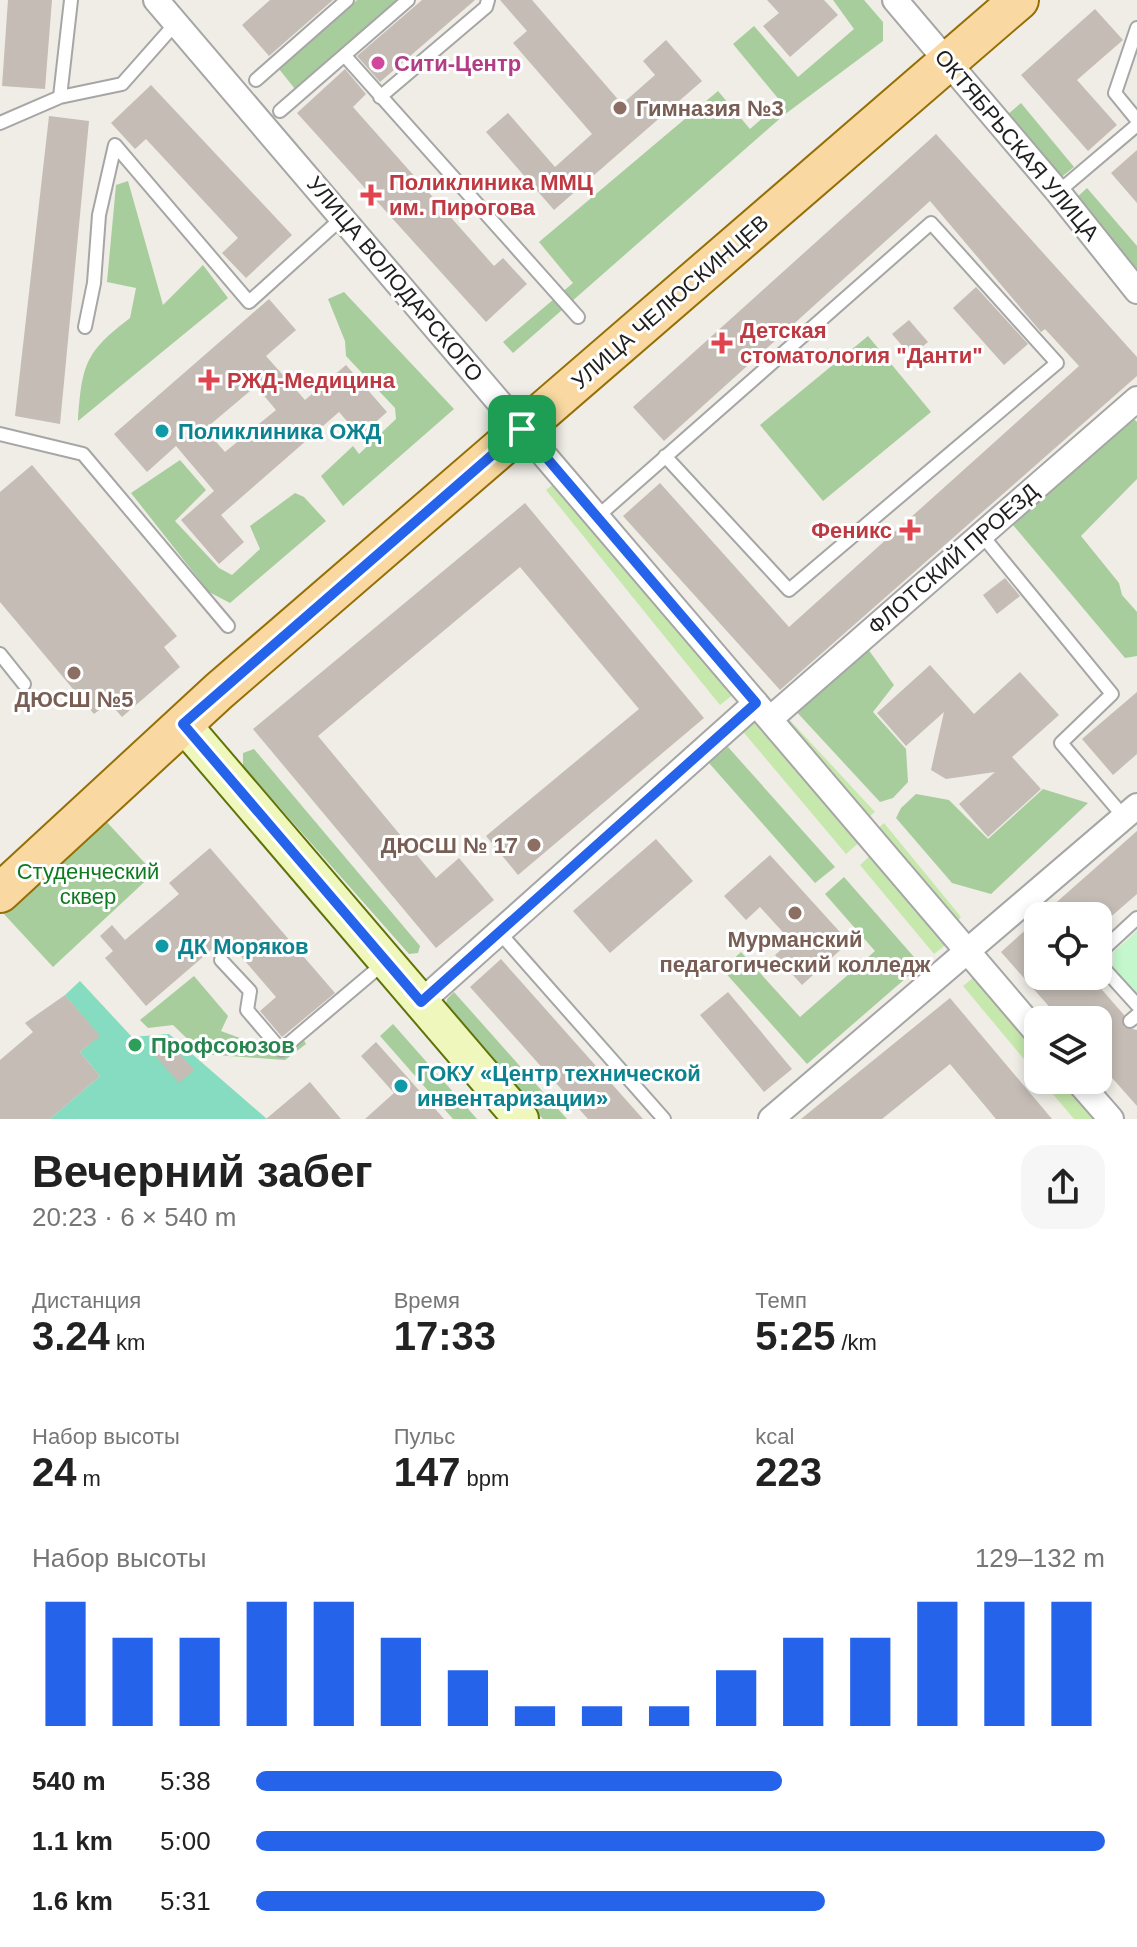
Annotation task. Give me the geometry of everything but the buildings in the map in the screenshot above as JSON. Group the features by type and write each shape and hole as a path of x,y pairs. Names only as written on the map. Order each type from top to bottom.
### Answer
{"main road":[{"name":"УЛИЦА ЧЕЛЮСКИНЦЕВ","path":"0,893 183,724 1019,0"}],"street":[{"name":"УЛИЦА ВОЛОДАРСКОГО","path":"156,0 1024,1017"},
{"name":"ОКТЯБРЬСКАЯ УЛИЦА","path":"895,0 1058,192 1137,291"},
{"name":"ФЛОТСКИЙ ПРОЕЗД","path":"421,1002 499,932 981,534 1137,399"},
{"path":"183,724 521,1119"},
{"path":"771,1119 1123,821"},
{"path":"1089,1094 1111,1119"}],"lane":[{"path":"60,97 71,0"},
{"path":"256,80 347,0"},
{"path":"280,111 408,0"},
{"path":"380,97 486,7 488,0"},
{"path":"0,123 60,97 122,84 176,23"},
{"path":"1058,192 1137,123 1115,93 1137,28"},
{"path":"345,56 578,317"},
{"path":"85,327 94,283 99,215 115,145 249,302 342,218"},
{"path":"597,517 665,456 931,223 1057,363 789,590 665,456"},
{"path":"0,434 83,454 228,626"},
{"path":"981,534 1112,694 1061,743 1123,821"},
{"path":"0,654 24,684"},
{"path":"1112,941 1137,918"},
{"path":"499,932 664,1119"},
{"path":"221,960 250,991 247,1010 281,1050 387,961"},
{"path":"1112,977 1137,1005"}],"green space":[{"path":"357,0 397,0 295,89 279,69"},
{"path":"833,0 864,0 883,22 883,41 784,115 513,353 503,342 573,283 539,242 718,91 750,129 781,102 733,44 754,26 798,77 854,29"},
{"path":"1021,103 1074,167 1059,179 1006,116"},
{"path":"128,181 163,305 203,265 228,298 78,421 81,386 89,361 103,341 130,318 136,288 107,282 116,185"},
{"path":"1087,188 1137,246 1137,275 1073,201"},
{"path":"344,292 454,409 343,506 321,476 353,446 359,454 396,419 395,408 346,356 345,341 328,299"},
{"path":"868,336 931,412 823,501 760,425"},
{"path":"1133,418 1137,422 1137,479 1081,536 1119,583 1122,595 1137,612 1137,656 1125,658 1013,525"},
{"path":"180,460 206,490 175,521 219,568 232,575 260,549 250,526 295,493 304,497 326,521 230,603 209,592 131,493"},
{"path":"559,480 735,693 720,705 546,490"},
{"path":"865,645 894,685 873,712 906,749 908,782 893,798 880,802 793,708"},
{"path":"755,716 863,839 846,854 740,728"},
{"path":"787,717 875,812 863,822 776,725"},
{"path":"728,747 835,867 815,883 709,763"},
{"path":"254,749 420,946 418,953 409,954 243,766 243,753"},
{"path":"1043,789 1088,803 991,894 952,883 896,818 901,808 916,794 949,800 988,839"},
{"name":"Студенческий сквер","path":"104,819 154,873 53,967 3,913"},
{"path":"884,823 961,917 953,927 874,832"},
{"path":"874,852 948,943 934,954 860,865"},
{"path":"844,877 921,965 807,1064 722,969 741,952 800,1017 875,951 825,894"},
{"path":"1137,931 1137,994 1113,968 1114,952"},
{"path":"979,973 1024,1027 1024,1059 963,986"},
{"path":"194,976 228,1016 221,1031 283,1054 303,1039 306,1044 285,1060 203,1054 173,1025 148,1028 140,1020"},
{"name":"Профсоюзов","path":"80,981 132,1037 169,1034 267,1119 50,1119 100,1076 80,1052 99,1036 65,995"},
{"path":"454,992 567,1119 543,1119 444,1012 447,999"},
{"path":"393,1024 477,1119 453,1119 380,1036"},
{"path":"1053,1094 1080,1094 1101,1119 1074,1119"}],"place":[{"name":"Сити-Центр","path":"378,63"},
{"name":"Гимназия №3","path":"620,108"},
{"name":"Поликлиника ММЦ им. Пирогова","path":"371,195"},
{"name":"Детская стоматология \"Данти\"","path":"722,343"},
{"name":"РЖД-Медицина","path":"209,380"},
{"name":"Поликлиника ОЖД","path":"162,431"},
{"name":"Феникс","path":"910,530"},
{"name":"ДЮСШ №5","path":"74,673"},
{"name":"ДЮСШ № 17","path":"534,845"},
{"name":"Мурманский педагогический колледж","path":"795,913"},
{"name":"ДК Моряков","path":"162,946"},
{"name":"Профсоюзов","path":"135,1045"},
{"name":"ГОКУ «Центр технической инвентаризации»","path":"401,1086"}],"route":[{"path":"522,429 756,703 421,1002 183,724 522,429"}]}
